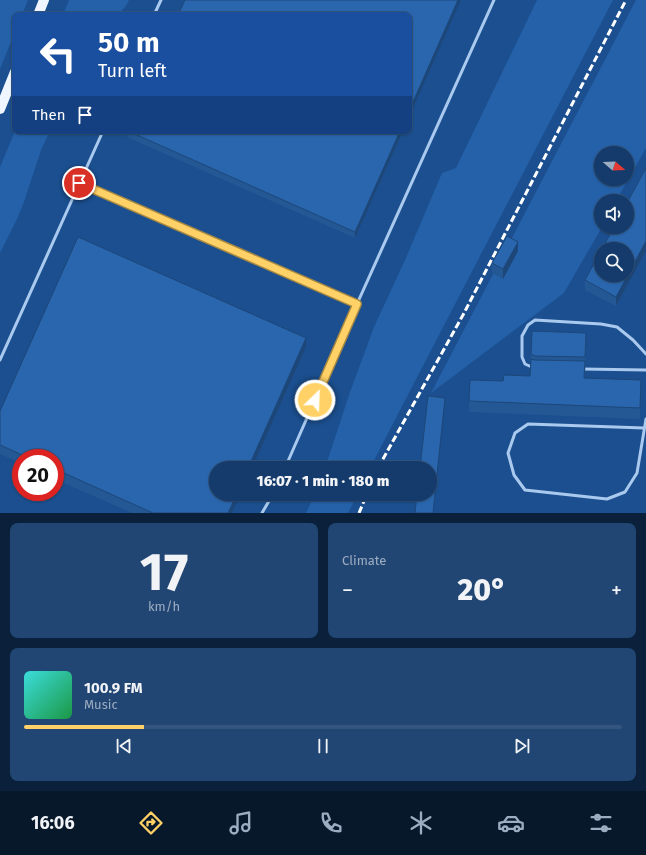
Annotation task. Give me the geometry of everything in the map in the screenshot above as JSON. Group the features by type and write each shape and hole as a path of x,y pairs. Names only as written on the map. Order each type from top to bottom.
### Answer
{"main road":[{"path":"39,12 44,0"},
{"path":"0,109 12,79"}],"lane":[{"path":"155,12 161,0"},
{"path":"288,461 494,0"},
{"path":"0,360 101,134"},
{"path":"79,183 357,304"},
{"path":"534,368 525,364 522,357 522,336 528,325 535,320 617,326 646,354"},
{"path":"574,369 646,370"},
{"path":"644,428 528,424 515,433 508,453 514,475 525,490 607,499 625,492 637,473 646,419"},
{"path":"262,513 269,501"}],"shaded area":[{"path":"0,0 28,0 23,12 12,12 12,39 0,69"},
{"path":"69,0 129,0 121,12 64,12"},
{"path":"537,0 613,0 374,461 327,461 350,392 374,327 405,260 442,173 456,168"},
{"path":"636,0 646,0 646,148 634,169 634,146 594,146 594,186 624,186 620,194 594,194 594,234 598,234 564,293 431,393"},
{"path":"14,134 49,134 41,150 24,202 0,253 0,167"},
{"path":"312,501 354,501 348,513 306,513"}],"building":[{"path":"185,0 458,0 412,104 412,12 179,12"},
{"path":"135,134 399,134 355,232"},
{"path":"646,168 646,241 634,263 634,242 606,242 610,234 634,234 634,194 632,194"},
{"path":"507,236 518,242 503,269 492,263"},
{"path":"78,237 306,338 251,461 209,461 209,501 234,501 228,513 153,513 64,473 64,449 12,449 12,450 0,445 0,411"},
{"path":"594,264 594,282 624,282 616,297 585,280"},
{"path":"532,331 586,333 585,357 535,356 531,354"},
{"path":"531,359 585,361 584,378 641,380 640,408 469,401 470,380 503,381 504,375 530,376"},
{"path":"428,396 445,398 437,475 437,461 421,461"},
{"path":"416,501 434,501 433,513 415,513"}],"railway":[{"path":"382,461 463,315 626,0"},
{"path":"359,513 364,501"}],"route":[{"path":"79,183 357,304 315,400"}]}
